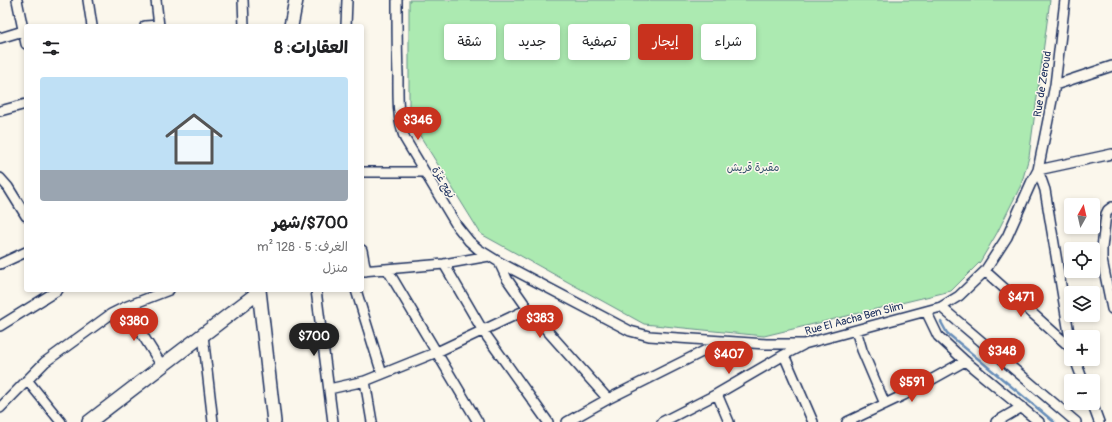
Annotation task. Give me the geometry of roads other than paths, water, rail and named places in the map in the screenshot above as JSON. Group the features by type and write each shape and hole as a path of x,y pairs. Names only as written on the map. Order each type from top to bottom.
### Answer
{"street":[{"path":"17,0 24,35"},
{"path":"88,0 92,24"},
{"path":"156,0 159,24"},
{"path":"243,0 244,24"},
{"path":"291,24 296,0"},
{"path":"346,24 347,0"},
{"name":"نهج غزّة","path":"397,0 399,120 401,131 457,226 469,241 478,249 499,262"},
{"name":"Rue de Zeroud","path":"1038,170 1055,84 1065,0"},
{"path":"0,38 23,31"},
{"path":"1055,84 1112,66"},
{"path":"0,111 24,105"},
{"path":"1068,330 1045,190 1038,170 1112,154"},
{"name":"Rue El Aacha Ben Slim","path":"499,262 630,331 649,336 722,342 804,344 941,307 959,296 984,271 1007,236 1038,170"},
{"path":"364,172 424,172"},
{"path":"0,178 4,189 24,214"},
{"path":"1112,207 1106,214 1102,248 1102,260 1109,281 1112,309"},
{"path":"0,264 24,253"},
{"path":"364,271 444,264 489,256"},
{"path":"499,262 507,279 528,309 608,399"},
{"path":"444,264 483,331 548,422"},
{"path":"388,269 476,421"},
{"path":"984,271 1064,341"},
{"path":"0,326 55,292"},
{"path":"0,408 45,362 110,314 164,292"},
{"path":"90,422 258,292"},
{"path":"259,292 274,422"},
{"path":"316,292 333,422"},
{"path":"357,292 382,374"},
{"path":"124,307 162,366"},
{"path":"941,307 1076,422"},
{"path":"329,389 365,381 437,352 528,309"},
{"path":"926,311 938,336 965,361 1039,422"},
{"path":"856,330 864,357 885,404"},
{"path":"203,335 213,422"},
{"path":"567,422 608,399 722,342"},
{"path":"662,422 717,394 804,344"},
{"path":"784,355 813,422"},
{"path":"847,422 904,396 965,361"},
{"path":"27,380 61,422"},
{"path":"365,381 372,422"},
{"path":"717,394 729,422"},
{"path":"996,422 1022,407"},
{"path":"1095,410 1099,422"}],"waterway":[{"path":"941,322 947,333 1054,422"}],"park label":[{"name":"مقبرة قريش","path":"753,167"}]}
